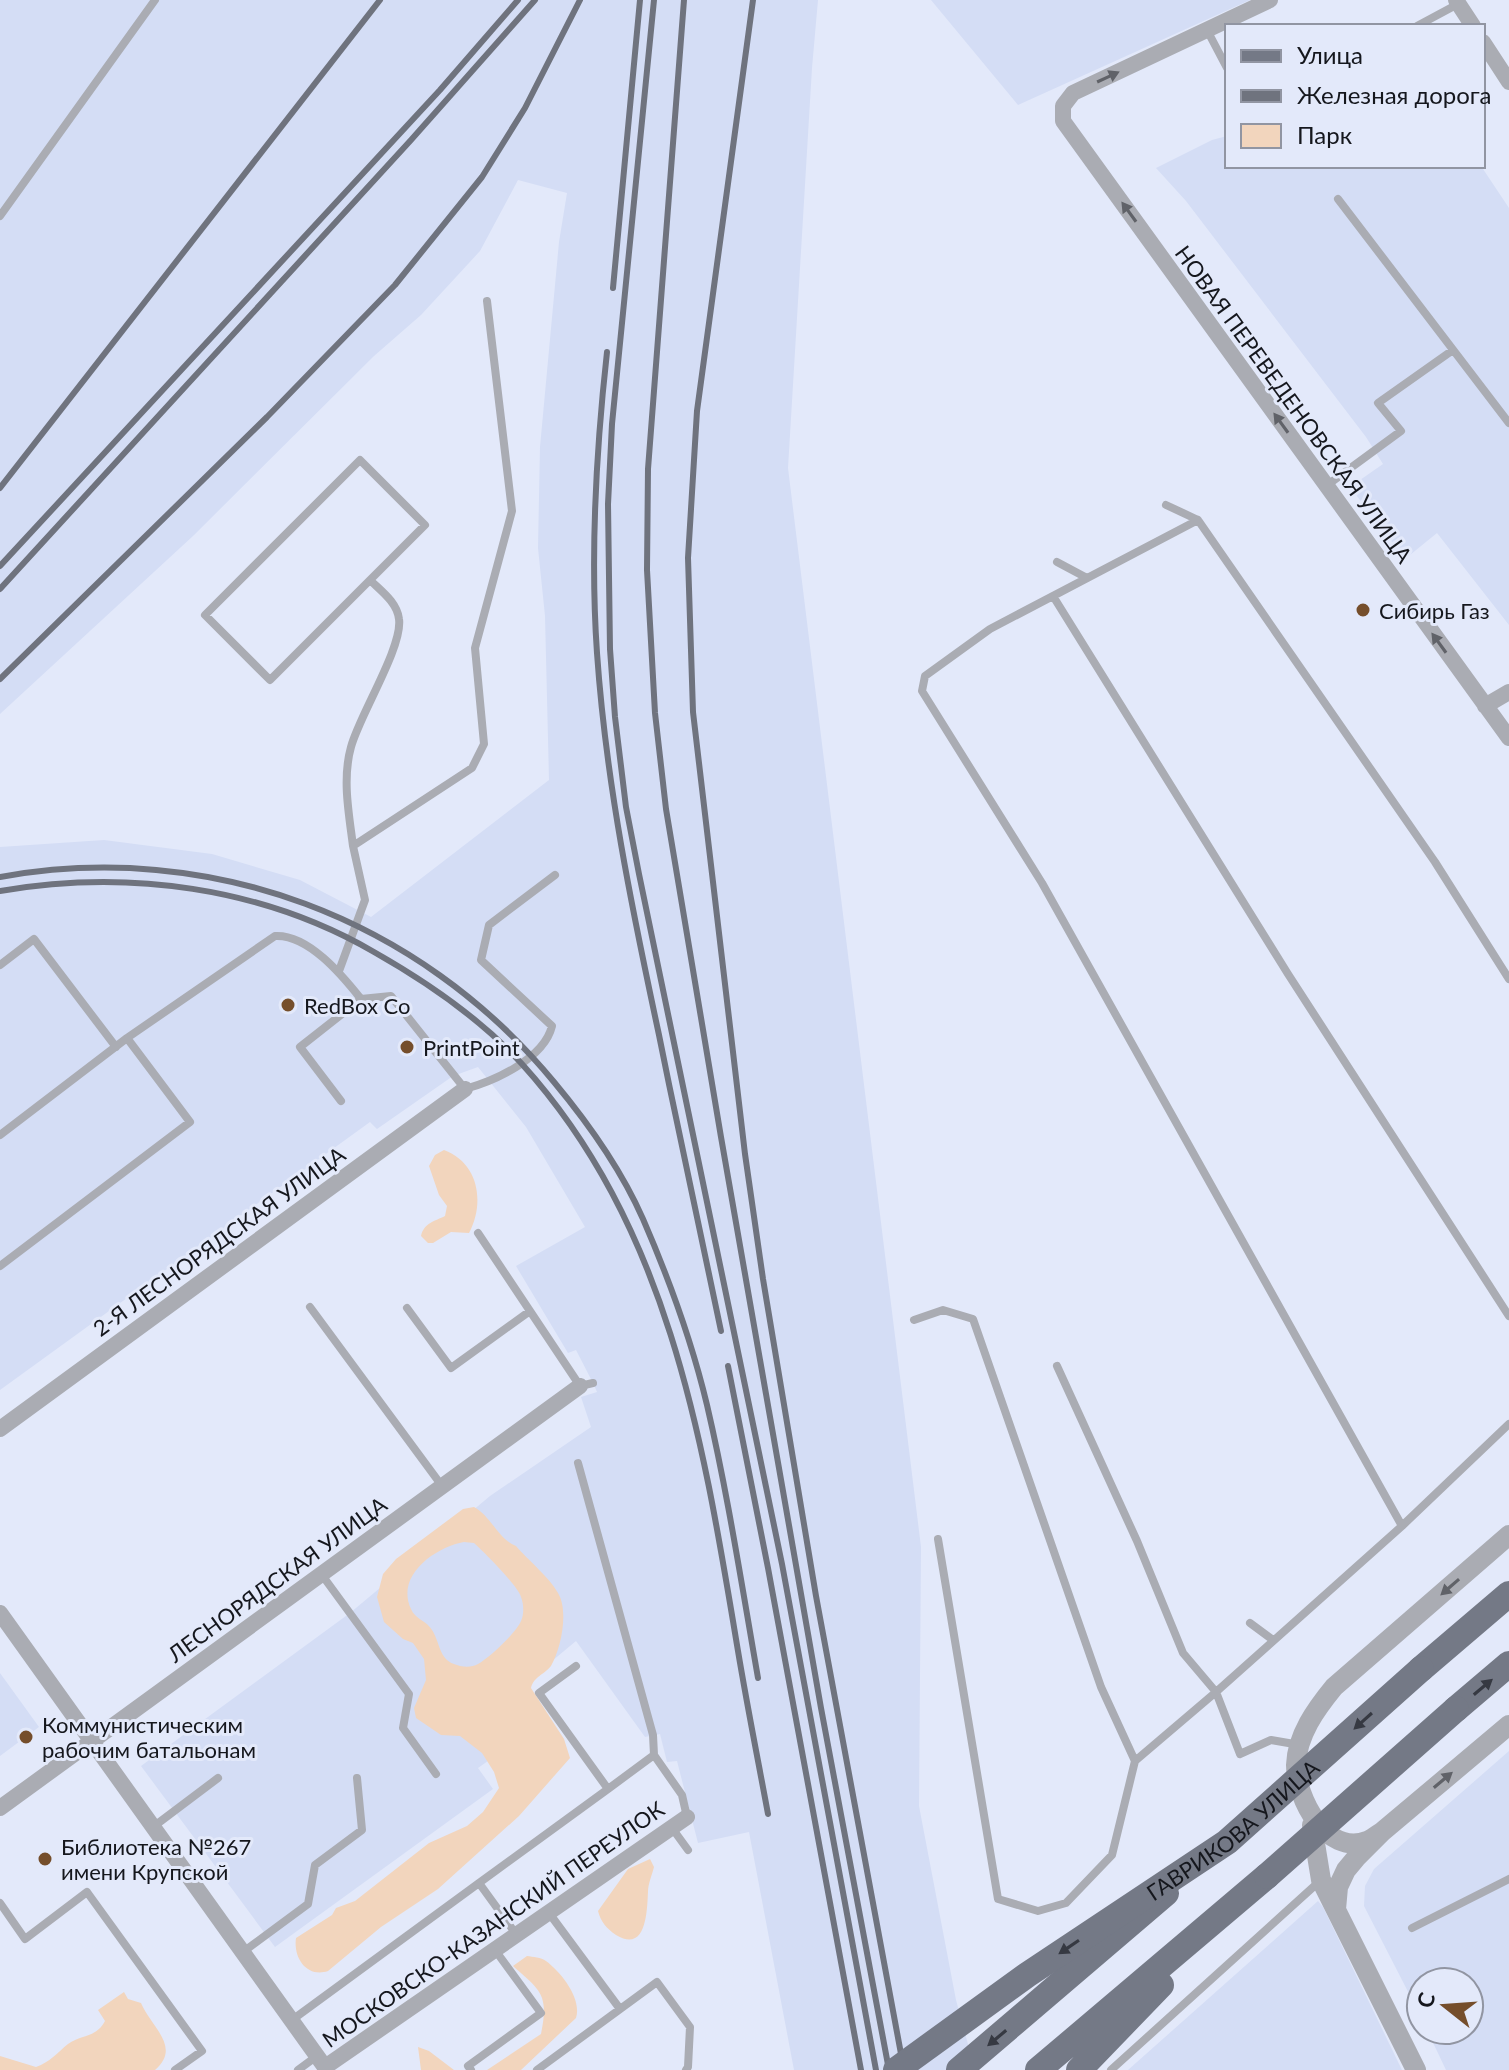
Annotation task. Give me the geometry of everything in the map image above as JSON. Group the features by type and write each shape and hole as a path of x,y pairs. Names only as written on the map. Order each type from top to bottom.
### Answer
{"main road":[{"name":"ГАВРИКОВА УЛИЦА","path":"959,2070 1227,1842 1509,1594"},
{"path":"1038,2070 1267,1876 1509,1664"},
{"path":"896,2070 1027,1975 1227,1842"},
{"path":"1079,2070 1267,1876"}],"street":[{"path":"1207,30 1270,0"},
{"path":"1458,2 1472,24"},
{"name":"НОВАЯ ПЕРЕВЕДЕНОВСКАЯ УЛИЦА","path":"1207,30 1073,93 1063,106 1063,121 1509,738"},
{"path":"1485,45 1509,82"},
{"path":"1485,706 1509,692"},
{"name":"2-Я ЛЕСНОРЯДСКАЯ УЛИЦА","path":"0,1429 465,1089"},
{"name":"ЛЕСНОРЯДСКАЯ УЛИЦА","path":"0,1808 586,1384"},
{"path":"1416,2070 1321,1880 1310,1813 1298,1782 1296,1764 1311,1719 1334,1687 1509,1535"},
{"path":"0,1613 323,2064"},
{"path":"1310,1813 1323,1829 1336,1838 1353,1843 1368,1841 1509,1725"},
{"name":"МОСКОВСКО-КАЗАНСКИЙ ПЕРЕУЛОК","path":"323,2064 687,1817"},
{"path":"1336,1910 1338,1887 1346,1870 1383,1831"}],"lane":[{"path":"0,216 155,0"},
{"path":"1420,24 1458,2"},
{"path":"1207,30 1225,64"},
{"path":"1338,199 1509,423"},
{"path":"353,846 472,768 484,744 475,648 512,511 487,301"},
{"path":"1326,486 1401,431 1378,403 1453,350"},
{"path":"360,460 425,525 370,580 270,680 205,615 360,460"},
{"path":"1166,505 1198,520 1435,862 1509,979"},
{"path":"1198,520 990,629 954,652 925,676 922,691 1049,896 1402,1526"},
{"path":"1057,562 1087,578"},
{"path":"339,971 365,900 346,794 351,748 396,642 400,620 393,603 370,580"},
{"path":"1053,596 1288,974 1509,1316"},
{"path":"341,1101 300,1047 361,999 391,996 465,1089 490,1083 533,1055 550,1036 552,1026 481,960 489,925 555,875"},
{"path":"0,1135 127,1038 275,936 285,936 304,944 339,971 361,999"},
{"path":"0,965 34,939 116,1047"},
{"path":"0,1266 190,1122 127,1038"},
{"path":"478,1233 530,1311 586,1384"},
{"path":"310,1307 442,1486"},
{"path":"407,1308 451,1368 530,1311"},
{"path":"914,1320 943,1310 973,1319 1101,1687 1135,1761"},
{"path":"1057,1366 1137,1541 1183,1653 1216,1692 1240,1754 1271,1740 1300,1745"},
{"path":"938,1539 998,1899 1038,1911 1066,1903 1112,1855 1135,1761 1402,1526 1509,1424"},
{"path":"578,1463 653,1735 654,1755 682,1795 687,1817"},
{"path":"321,1574 409,1694 403,1728 436,1774"},
{"path":"1250,1623 1273,1640"},
{"path":"576,1666 539,1693 608,1789"},
{"path":"291,2020 654,1755"},
{"path":"153,1827 218,1778"},
{"path":"243,1952 308,1904 315,1865 362,1830 357,1778"},
{"path":"672,1827 688,1850"},
{"path":"1412,1928 1509,1879"},
{"path":"1111,2070 1321,1880"},
{"path":"479,1883 516,1935"},
{"path":"0,1903 25,1939 87,1892 202,2051 175,2070"},
{"path":"548,1912 620,2009"},
{"path":"471,2070 468,2066 541,2013 495,1950"},
{"path":"537,2070 657,1982 690,2027 686,2070"},
{"path":"298,2070 323,2064"}],"shaded area":[{"path":"0,0 818,0 788,468 921,1547 919,1806 956,2000 975,2070 794,2070 749,1832 698,1843 677,1761 667,1762 660,1734 645,1737 576,1641 486,1716 509,1746 478,1768 493,1789 275,1947 141,1766 350,1613 490,1496 591,1427 581,1397 597,1392 593,1383 576,1350 568,1353 516,1266 585,1227 526,1127 478,1067 453,1076 377,1129 370,1122 0,1390 0,847 104,840 212,854 300,880 371,917 549,780 545,616 538,548 540,447 559,242 567,193 518,180 480,251 421,315 374,356 193,536 0,714"},
{"path":"931,0 1250,0 1018,105"},
{"path":"1225,137 1225,168 1482,168 1509,208 1509,625 1437,533 1405,559 1350,487 1383,464 1366,437 1186,201 1156,168"},
{"path":"0,1673 39,1727 0,1756"},
{"path":"1509,1751 1509,2070 1446,2070 1435,2046 1485,2046 1485,1966 1405,1966 1405,1986 1364,1906 1365,1886 1374,1869"},
{"path":"1318,1901 1402,2070 1128,2070"}],"green space":[{"path":"444,1150 456,1156 472,1174 476,1185 477,1209 469,1233 451,1232 428,1243 421,1236 422,1232 430,1223 445,1216 447,1206 439,1195 429,1166 435,1155"},
{"path":"474,1507 480,1511 558,1593 563,1620 558,1650 551,1666 534,1681 531,1688 564,1739 570,1758 519,1816 438,1889 381,1927 328,1971 314,1972 299,1959 296,1938 332,1915 336,1908 355,1901 429,1843 467,1826 483,1812 499,1788 494,1772 482,1753 460,1736 441,1735 416,1718 414,1708 426,1680 424,1659 413,1643 403,1639 384,1622 377,1597 383,1574 396,1559 463,1509","holes":["474,1543 514,1585 521,1597 523,1612 518,1626 502,1645 478,1664 466,1667 445,1658 430,1627 411,1609 408,1597 413,1574 431,1556 453,1545"]},
{"path":"650,1859 654,1867 643,1927 634,1939 626,1939 607,1927 598,1911 628,1869"},
{"path":"527,1956 544,1960 564,1979 576,2003 576,2018 521,2070 487,2070 541,2034 543,2001 536,1988 513,1966"},
{"path":"124,1992 128,1999 141,2003 162,2037 166,2053 155,2070 0,2070 0,2056 36,2067 73,2041 93,2033 105,2021 98,2010"},
{"path":"418,2047 429,2051 454,2070 421,2070"}],"railway":[{"path":"0,488 380,0"},
{"path":"0,566 440,90 518,0"},
{"path":"0,589 535,0"},
{"path":"0,679 267,417 395,285 482,177 525,108 580,0"},
{"path":"613,288 640,0"},
{"path":"654,0 612,424 608,504 610,649 615,717 626,807 782,1564 876,2070"},
{"path":"684,0 648,469 647,570 655,713 666,809 721,1137 821,1708 889,2070"},
{"path":"753,0 697,411 688,558 693,712 745,1154 763,1279 816,1596 904,2070"},
{"path":"607,352 594,540 601,702 621,846 721,1331"},
{"path":"0,877 79,868 156,870 232,882 305,904 375,935 440,975 500,1025 554,1082 580,1114 625,1182 662,1265 687,1334 707,1405 758,1678"},
{"path":"0,891 96,882 145,883 240,898 286,912 331,930 414,976 471,1016 522,1064 572,1128 613,1195 646,1266 672,1340 710,1494 768,1814"},
{"path":"728,1366 861,2070"}],"place":[{"name":"Сибирь Газ","path":"1363,610"},
{"name":"RedBox Co","path":"288,1005"},
{"name":"PrintPoint","path":"407,1047"},
{"name":"Коммунистическим рабочим батальонам","path":"26,1737"},
{"name":"Библиотека №267 имени Крупской","path":"45,1859"}]}
